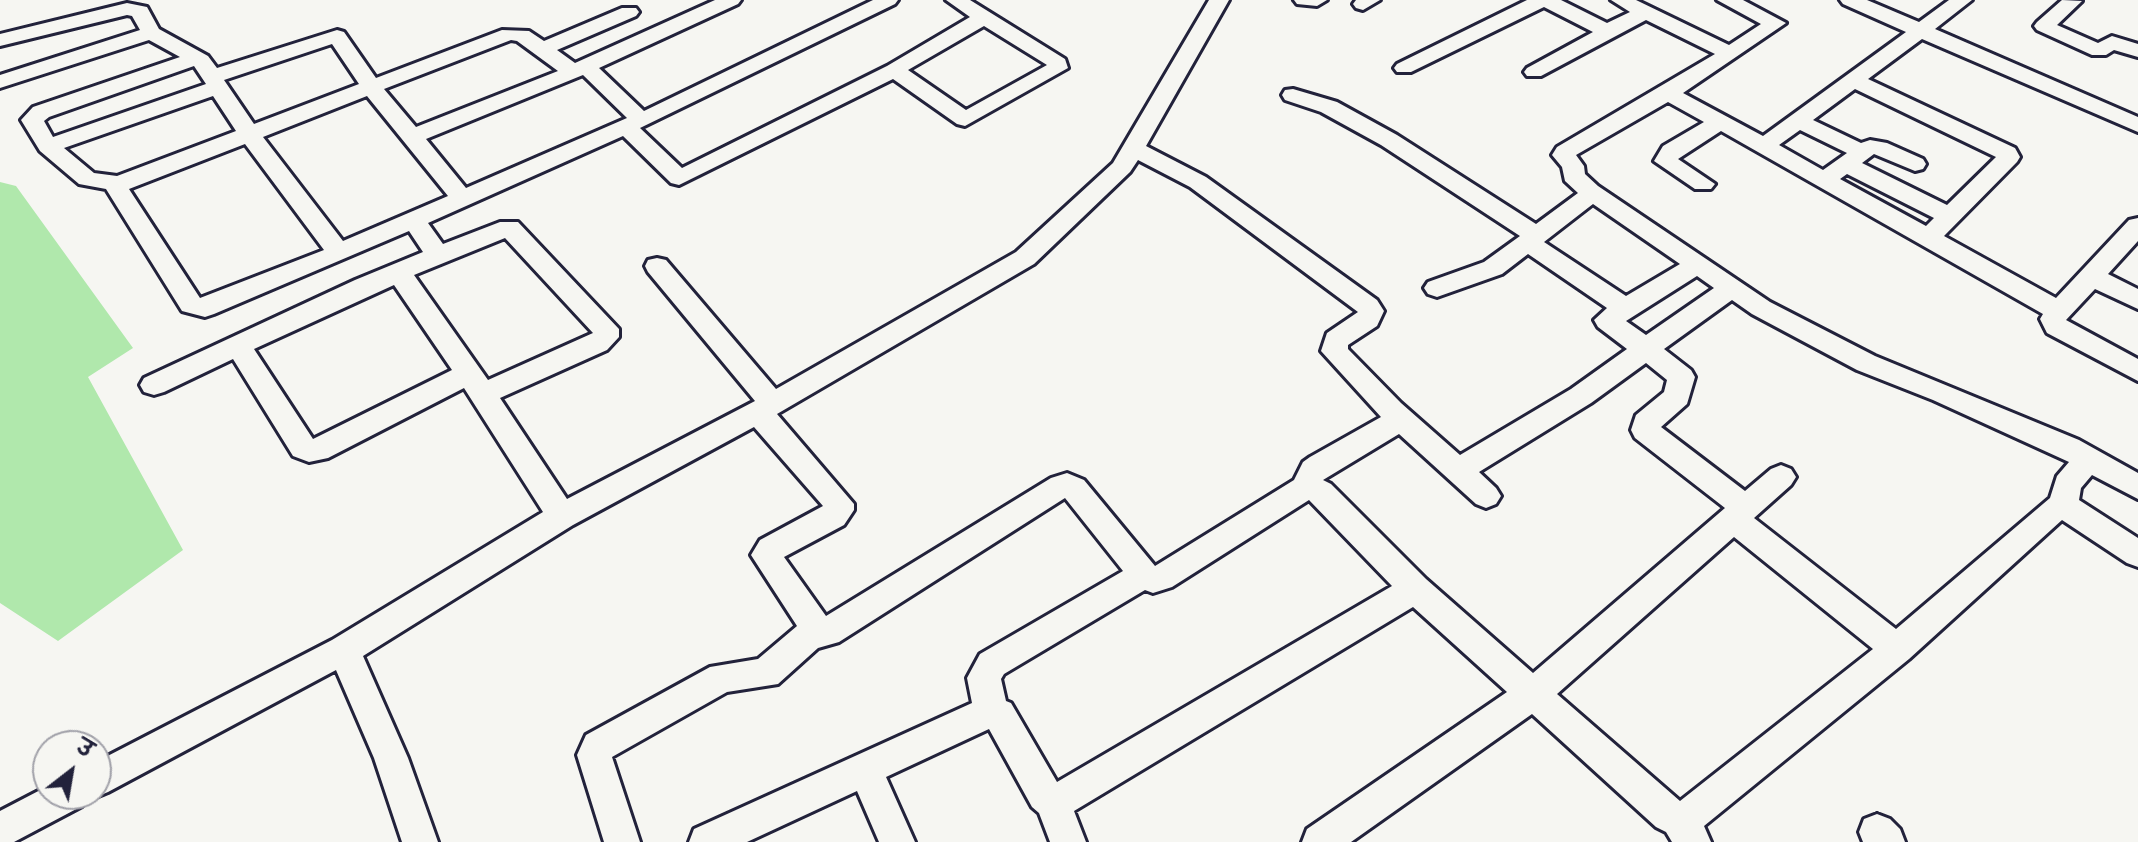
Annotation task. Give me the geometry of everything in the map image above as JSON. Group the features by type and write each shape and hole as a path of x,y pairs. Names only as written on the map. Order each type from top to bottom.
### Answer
{"street":[{"path":"412,137 579,69 731,0"},
{"path":"119,184 117,188 191,305 205,308 634,124 888,0"},
{"path":"894,70 965,119 1058,68 1058,63 956,0"},
{"path":"112,772 344,650 562,516 766,408 1025,258 1122,167 1219,0"},
{"path":"1304,0 1317,0"},
{"path":"1404,68 1544,0 1607,31"},
{"path":"1621,0 1730,53"},
{"path":"1727,0 1776,23 1668,93 1565,152 1563,155 1573,166 1573,176 1590,191 1761,308 1866,363 1943,393 2089,458 2138,487"},
{"path":"1850,0 2138,125"},
{"path":"1764,146 1962,0"},
{"path":"2072,1 2044,26 2099,51 2114,42 2138,51"},
{"path":"0,40 135,4 151,33 197,58 249,134 339,253"},
{"path":"540,50 621,6 657,34"},
{"path":"1534,72 1646,12"},
{"path":"197,58 35,116 32,120 48,146 87,179 119,184 509,34 522,35 540,50 579,69 634,124 679,178 894,70 984,17"},
{"path":"0,82 151,33"},
{"path":"48,146 337,36 372,88 463,199"},
{"path":"1853,80 2007,153 2009,157 1929,237"},
{"path":"1668,93 2059,311"},
{"path":"1293,95 1329,107 1389,140 1625,308"},
{"path":"1798,121 1950,216"},
{"path":"1703,184 1665,161 1671,151 1721,122"},
{"path":"1825,180 1870,147 1915,164"},
{"path":"1133,148 1198,182 1368,306 1371,311 1368,319 1336,340 1334,351 1401,419 1486,496"},
{"path":"1437,288 1493,268 1589,196 1590,191"},
{"path":"414,220 438,255"},
{"path":"2138,226 2053,319 2056,326 2138,371"},
{"path":"154,385 238,345 364,286 509,228 606,329 606,337 598,343 476,384 318,450 309,451 303,448 238,345"},
{"path":"1699,264 1607,320 1681,377 1677,397 1646,423 1645,430 1897,649"},
{"path":"657,266 839,504 839,510 833,516 771,549 766,555 820,634 828,632 1067,485 1074,488 1144,575 1153,580 1161,578 1304,488 1313,470 1320,465 1401,419"},
{"path":"401,273 562,516"},
{"path":"2091,276 2138,300"},
{"path":"1458,471 1581,396 1731,288"},
{"path":"2063,506 2067,484 2089,458"},
{"path":"1320,842 1533,694 1781,477"},
{"path":"1304,488 1321,492 1415,589 1686,831 1690,815 1897,649 2055,508 2063,506 2138,554"},
{"path":"991,711 984,678 992,664 1144,575"},
{"path":"1052,801 1060,800 1415,589"},
{"path":"622,842 594,755 598,747 722,678 766,673 815,630"},
{"path":"344,650 391,758 420,842"},
{"path":"707,842 991,711 999,714 1045,795 1052,801 1068,842"},
{"path":"865,769 897,842"},
{"path":"0,830 38,810"}],"green space":[{"path":"0,182 16,186 133,348 88,377 183,550 58,641 0,603"}]}
